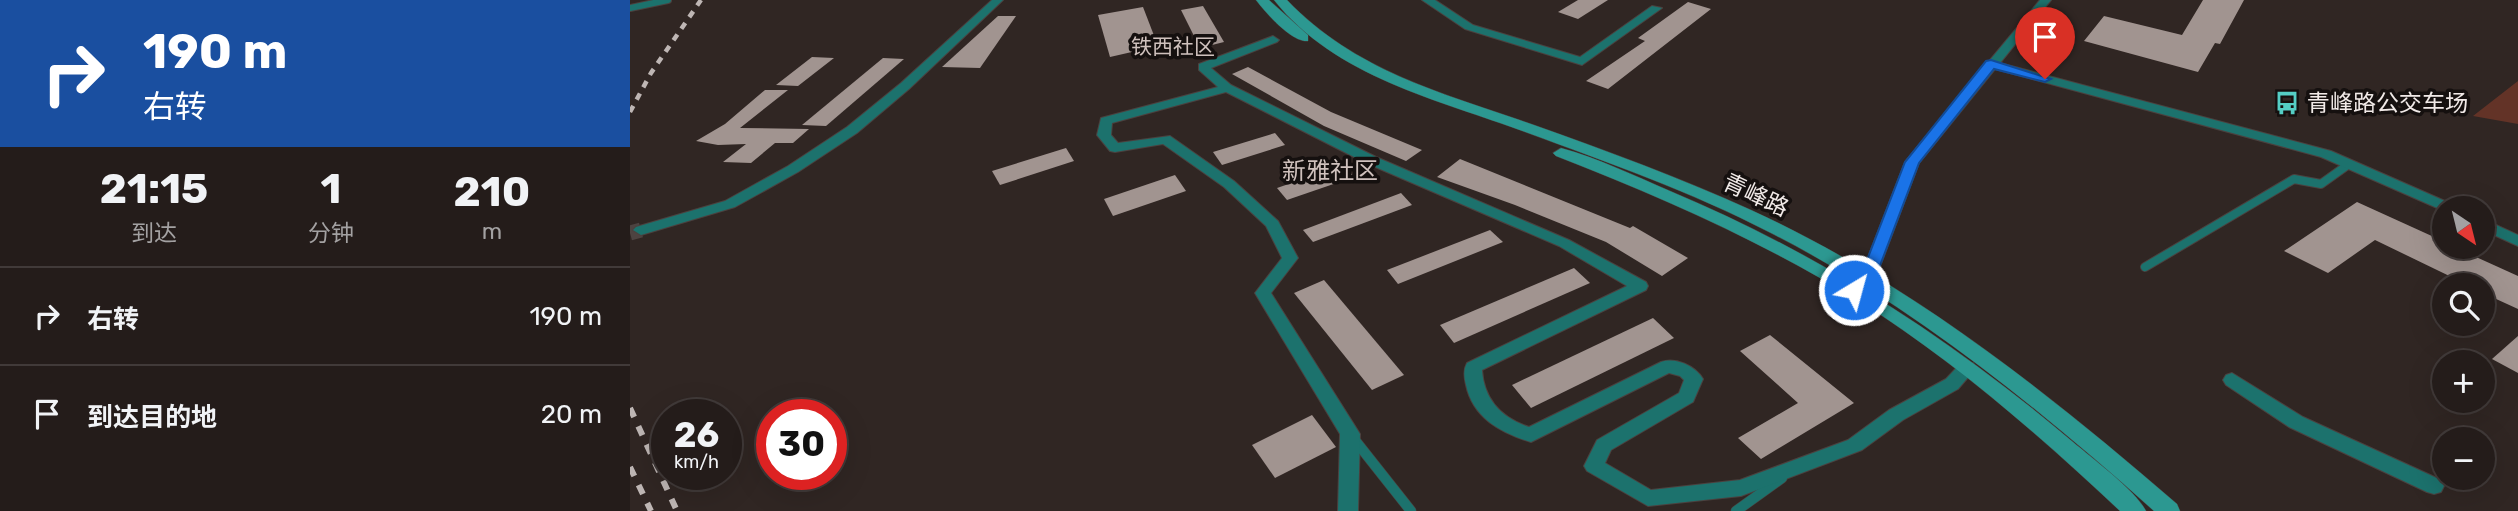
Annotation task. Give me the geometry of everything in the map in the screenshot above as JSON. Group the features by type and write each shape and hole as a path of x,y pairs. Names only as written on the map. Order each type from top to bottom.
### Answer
{"main road":[{"name":"青峰路","path":"1262,0 1277,17 1315,48 1367,78 1436,107 1636,181 1734,224 1860,285 2066,448 2135,511"},
{"name":"青峰路","path":"1280,0 1309,29 1368,67 1675,183 1776,229 2021,386 2169,511"}],"street":[{"path":"641,230 730,204 793,169 852,130 905,86 998,0"},
{"path":"1427,0 1469,27 1582,61 1656,8"},
{"path":"1860,285 1912,162 2046,0"},
{"path":"1273,40 1203,67 1227,88 1371,160 1564,243 1640,286 1473,367 1472,379 1487,412 1510,430 1531,435 1667,366 1686,371 1694,379 1686,397 1604,445 1594,466 1648,498 1741,488 1855,445 1896,415 1952,384 1967,368"},
{"path":"1991,64 2326,154 2432,201"},
{"path":"1227,88 1106,121 1104,135 1115,148 1165,139 1229,184 1273,224 1290,258 1263,293 1350,434 1348,511"},
{"path":"2496,231 2518,241"},
{"path":"2232,380 2296,422 2432,485"}],"lane":[{"path":"630,8 668,0"},
{"path":"2145,267 2294,179 2321,184 2349,164"},
{"path":"1350,434 1411,511"},
{"path":"1736,511 1795,469"}],"shaded area":[{"path":"2518,81 2518,124 2473,116"}],"building":[{"path":"1578,0 1608,0 1578,19 1558,12"},
{"path":"2203,0 2244,0 2220,44 2215,43 2198,72 2084,41 2104,16 2182,35"},
{"path":"1688,2 1711,9 1608,89 1586,81 1645,41 1638,38"},
{"path":"1203,6 1224,42 1200,48 1181,10"},
{"path":"1143,7 1158,46 1110,57 1098,15"},
{"path":"998,16 1016,16 980,68 942,67"},
{"path":"812,57 834,58 798,86 776,85"},
{"path":"883,58 904,59 826,126 802,125"},
{"path":"1248,67 1331,112 1422,150 1406,161 1324,126 1232,74"},
{"path":"765,90 788,90 740,128 809,129 793,143 775,143 751,163 723,162 746,144 718,145 696,141 725,124"},
{"path":"1275,133 1285,145 1222,165 1213,152"},
{"path":"1066,148 1074,161 1000,185 992,171"},
{"path":"1460,159 1630,228 1633,226 1688,258 1662,276 1606,242 1437,177"},
{"path":"1344,165 1354,177 1287,200 1277,188"},
{"path":"1175,175 1186,191 1113,216 1104,199"},
{"path":"1401,193 1412,205 1313,242 1303,230"},
{"path":"2357,202 2432,236 2432,259 2480,259 2518,276 2518,309 2495,298 2495,273 2443,273 2375,240 2328,273 2284,251"},
{"path":"1490,230 1503,242 1398,284 1387,270"},
{"path":"1574,268 1590,283 1454,343 1440,325"},
{"path":"1324,280 1404,375 1372,390 1294,293"},
{"path":"1653,318 1674,338 1531,408 1512,385"},
{"path":"1770,335 1854,403 1761,459 1738,438 1798,403 1740,351"},
{"path":"2518,336 2518,373 2495,361 2495,356"},
{"path":"1312,415 1336,447 1275,478 1252,445"}],"tunnel":[{"path":"630,233 641,230"}],"railway":[{"path":"630,112 651,73 701,0"},
{"path":"630,408 677,511"},
{"path":"630,467 651,511"}],"place":[{"name":"青峰路公交车场","path":"2287,103"}],"district":[{"name":"铁西社区","path":"1173,47"},
{"name":"新雅社区","path":"1330,171"}],"route":[{"path":"1854,290 1867,281 1912,162 1991,64 2045,79"}]}
